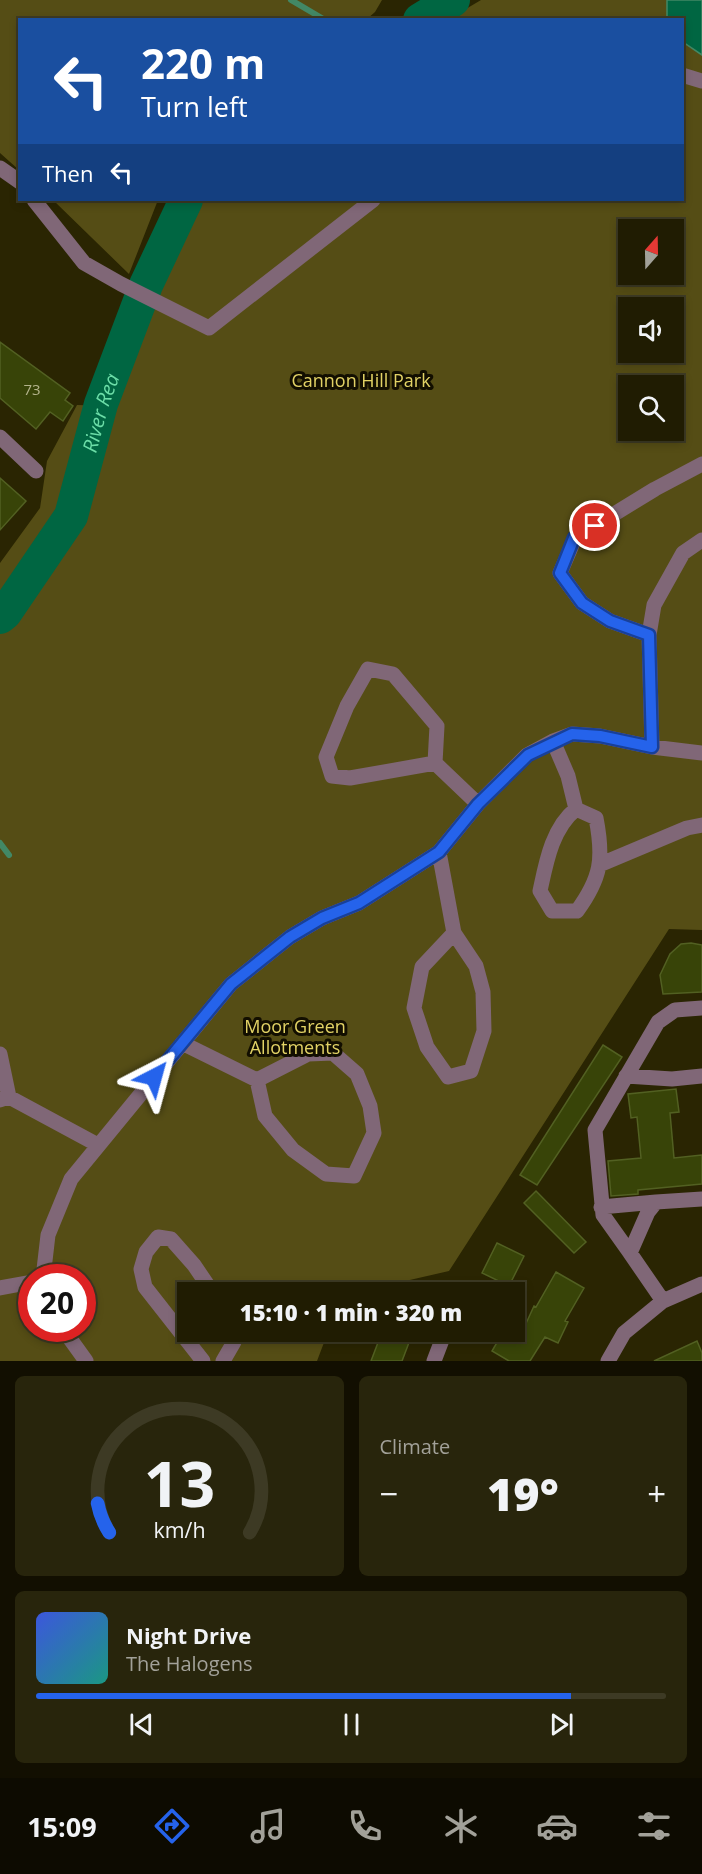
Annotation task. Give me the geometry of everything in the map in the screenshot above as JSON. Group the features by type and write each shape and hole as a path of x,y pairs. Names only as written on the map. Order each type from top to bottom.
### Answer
{"street":[{"path":"684,76 702,81"},
{"path":"0,168 18,181"},
{"path":"35,201 84,263 209,328 372,201"},
{"path":"0,437 36,471"},
{"path":"649,635 610,621 582,603 560,573 574,538 655,489 702,464"},
{"path":"652,747 649,635 654,605 683,553 702,540"},
{"path":"435,763 350,778 332,776 326,757 347,706 368,669 393,674 436,726 435,763 478,804"},
{"path":"45,1264 48,1235 71,1179 231,984 290,937 322,918 359,903 439,852 478,804 528,755 553,741 572,734 600,736 652,747 702,753"},
{"path":"553,741 568,776 576,809"},
{"path":"576,809 596,818 601,844 599,865 591,892 577,911 552,911 540,891 547,856 565,817 576,809"},
{"path":"599,865 687,828 702,825"},
{"path":"439,852 454,933 476,966 483,992 484,1031 471,1071 448,1077 427,1047 414,1008 422,967 454,933"},
{"path":"663,1301 603,1215 595,1130 658,1022 675,1010 702,1008"},
{"path":"182,1043 257,1080"},
{"path":"333,1053 357,1074 370,1106 374,1133 354,1176 326,1174 293,1150 265,1116 257,1080 308,1054 333,1053"},
{"path":"0,1054 4,1099 98,1145"},
{"path":"626,1076 672,1079 702,1076"},
{"path":"601,1208 702,1199"},
{"path":"630,1253 648,1212 656,1202"},
{"path":"177,1328 145,1287 141,1269 146,1252 158,1237 171,1239 206,1282"},
{"path":"608,1361 624,1333 663,1301 702,1284"},
{"path":"0,1288 18,1285"},
{"path":"72,1342 86,1361"},
{"path":"188,1342 203,1361"},
{"path":"223,1361 234,1342"},
{"path":"434,1361 441,1342"}],"green space":[{"path":"0,0 382,0 368,18 18,18 18,169 0,153"},
{"name":"Moor Green Allotments","path":"481,0 702,0 702,930 669,929 449,1271 401,1282 177,1282 177,1342 324,1342 317,1361 0,1361 0,563 40,508 47,461 77,405 112,406 192,201 684,201 684,18 451,18"},
{"path":"54,201 158,201 129,274"}],"shaded area":[{"path":"667,0 702,0 702,55 684,43 684,18 667,18"}],"building":[{"path":"0,342 70,393 65,400 73,406 63,421 50,412 36,429 0,398"},
{"path":"0,478 26,501 0,530"},
{"path":"681,944 702,945 702,992 663,994 660,975 670,954"},
{"path":"603,1045 622,1057 537,1185 520,1175"},
{"path":"676,1089 679,1112 670,1113 674,1158 702,1155 702,1184 638,1190 638,1194 611,1196 608,1161 641,1158 637,1117 631,1118 628,1094"},
{"path":"536,1191 586,1242 574,1253 524,1203"},
{"path":"497,1243 524,1256 511,1282 501,1282 482,1273"},
{"path":"556,1272 584,1288 565,1321 568,1322 558,1343 545,1337 530,1361 509,1361 492,1351 497,1342 525,1342 525,1326 534,1306 536,1307"},
{"path":"697,1341 702,1353 702,1361 654,1361"},
{"path":"378,1342 409,1342 402,1361 371,1361"}],"waterway":[{"path":"291,0 322,18"},
{"name":"River Rea","path":"423,18 453,0"},
{"name":"River Rea","path":"0,617 71,516 101,404 146,285 186,201"},
{"path":"0,843 9,855"}],"route":[{"path":"154,1077 231,984 290,937 322,918 359,903 439,852 478,804 528,755 553,741 572,734 600,736 652,747 649,635 610,621 582,603 560,573 574,538 595,526"}],"park label":[{"name":"Cannon Hill Park","path":"361,380"}]}
